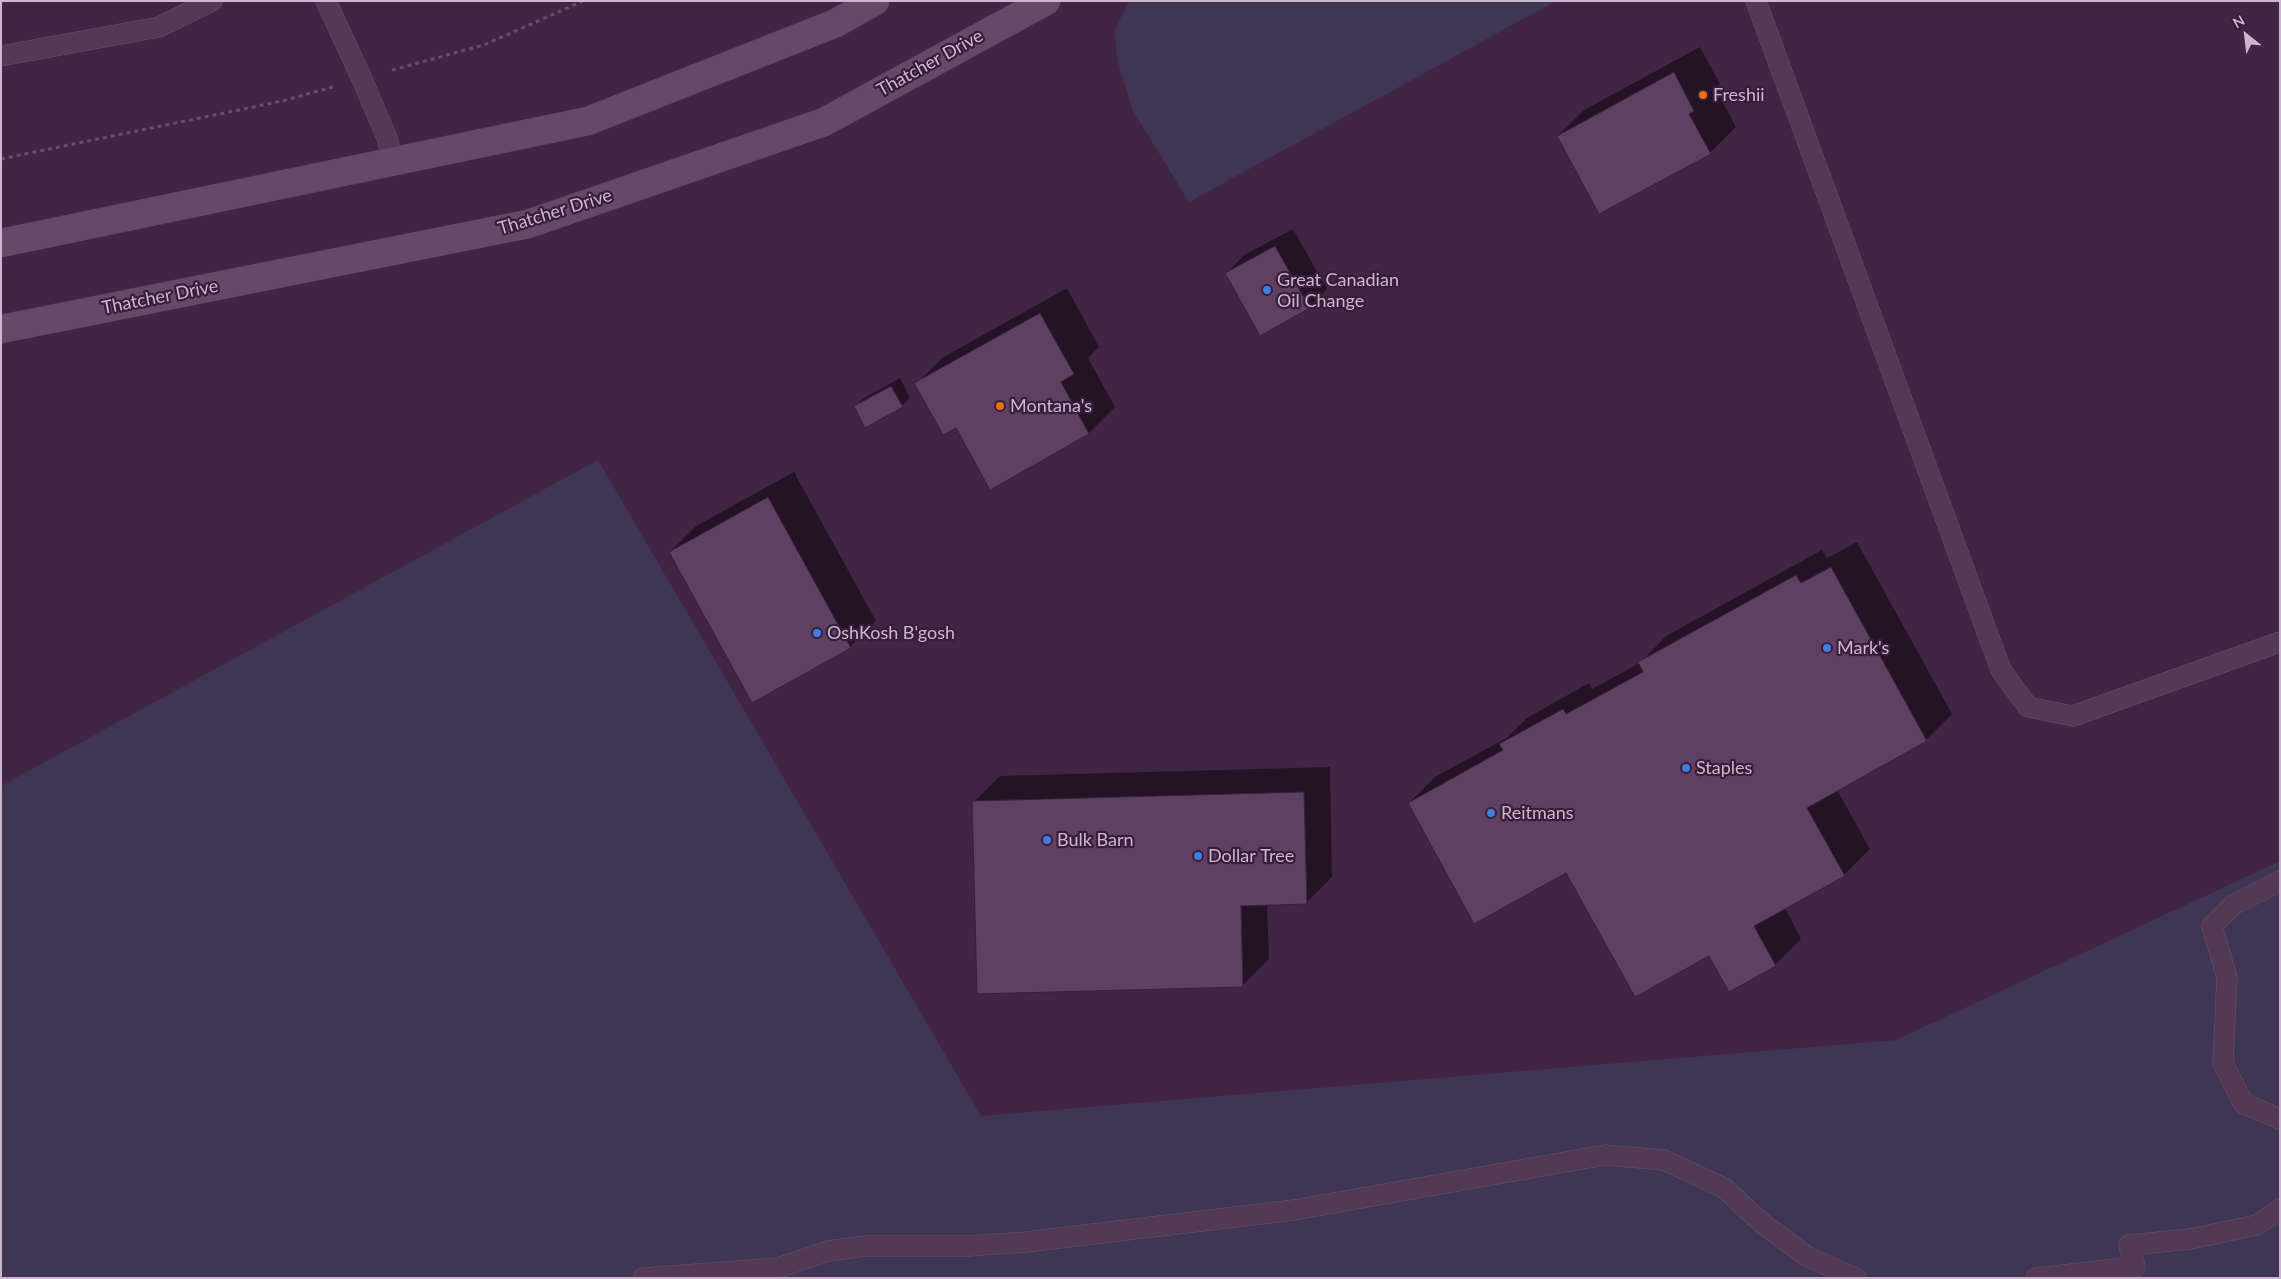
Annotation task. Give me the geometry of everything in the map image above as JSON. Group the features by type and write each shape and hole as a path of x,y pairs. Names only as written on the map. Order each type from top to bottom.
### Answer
{"main road":[{"path":"1,243 588,121 836,23 875,1"},
{"name":"Thatcher Drive","path":"1,329 528,224 824,122 1046,1"}],"lane":[{"path":"1,56 159,27 212,1"},
{"path":"326,1 387,138 393,162"},
{"path":"1756,1 2001,670 2028,707 2073,716 2280,642"},
{"path":"2280,881 2233,905 2212,926 2227,978 2223,1063 2243,1103 2280,1119"},
{"path":"643,1278 778,1268 828,1251 866,1246 969,1246 1026,1242 1294,1210 1605,1155 1664,1160 1724,1188 1763,1224 1808,1257 1856,1278"},
{"path":"2257,1225 2280,1209"},
{"path":"2036,1278 2136,1267 2129,1245 2190,1239 2257,1225 2280,1218"}],"path":[{"path":"1,159 282,101 484,45 583,1"}],"shaded area":[{"path":"1129,1 1556,1 1189,202 1133,111 1118,62 1114,31"},
{"path":"598,460 981,1116 1896,1040 2280,861 2280,1278 1,1278 1,786"}],"building":[{"path":"1674,72 1694,111 1689,114 1711,154 1599,214 1557,136"},
{"name":"Great Canadian Oil Change","path":"1275,246 1310,308 1260,336 1225,273"},
{"name":"Montana's","path":"1040,313 1074,374 1061,382 1089,434 990,490 956,428 943,435 914,383"},
{"path":"891,386 903,407 865,428 854,406"},
{"path":"768,497 851,648 752,703 669,552"},
{"path":"1831,567 1927,741 1807,808 1845,876 1754,926 1776,966 1729,992 1709,956 1635,997 1566,873 1474,924 1408,803 1503,750 1499,744 1563,709 1566,714 1643,672 1638,662 1796,575 1801,583"},
{"path":"1304,792 1307,904 1241,906 1243,987 977,994 972,801"}],"place":[{"name":"Freshii","path":"1703,95"},
{"name":"Great Canadian Oil Change","path":"1267,290"},
{"name":"Montana's","path":"1000,406"},
{"name":"OshKosh B'gosh","path":"817,633"},
{"name":"Mark's","path":"1827,648"},
{"name":"Staples","path":"1686,768"},
{"name":"Reitmans","path":"1491,813"},
{"name":"Bulk Barn","path":"1047,840"},
{"name":"Dollar Tree","path":"1198,856"}]}
